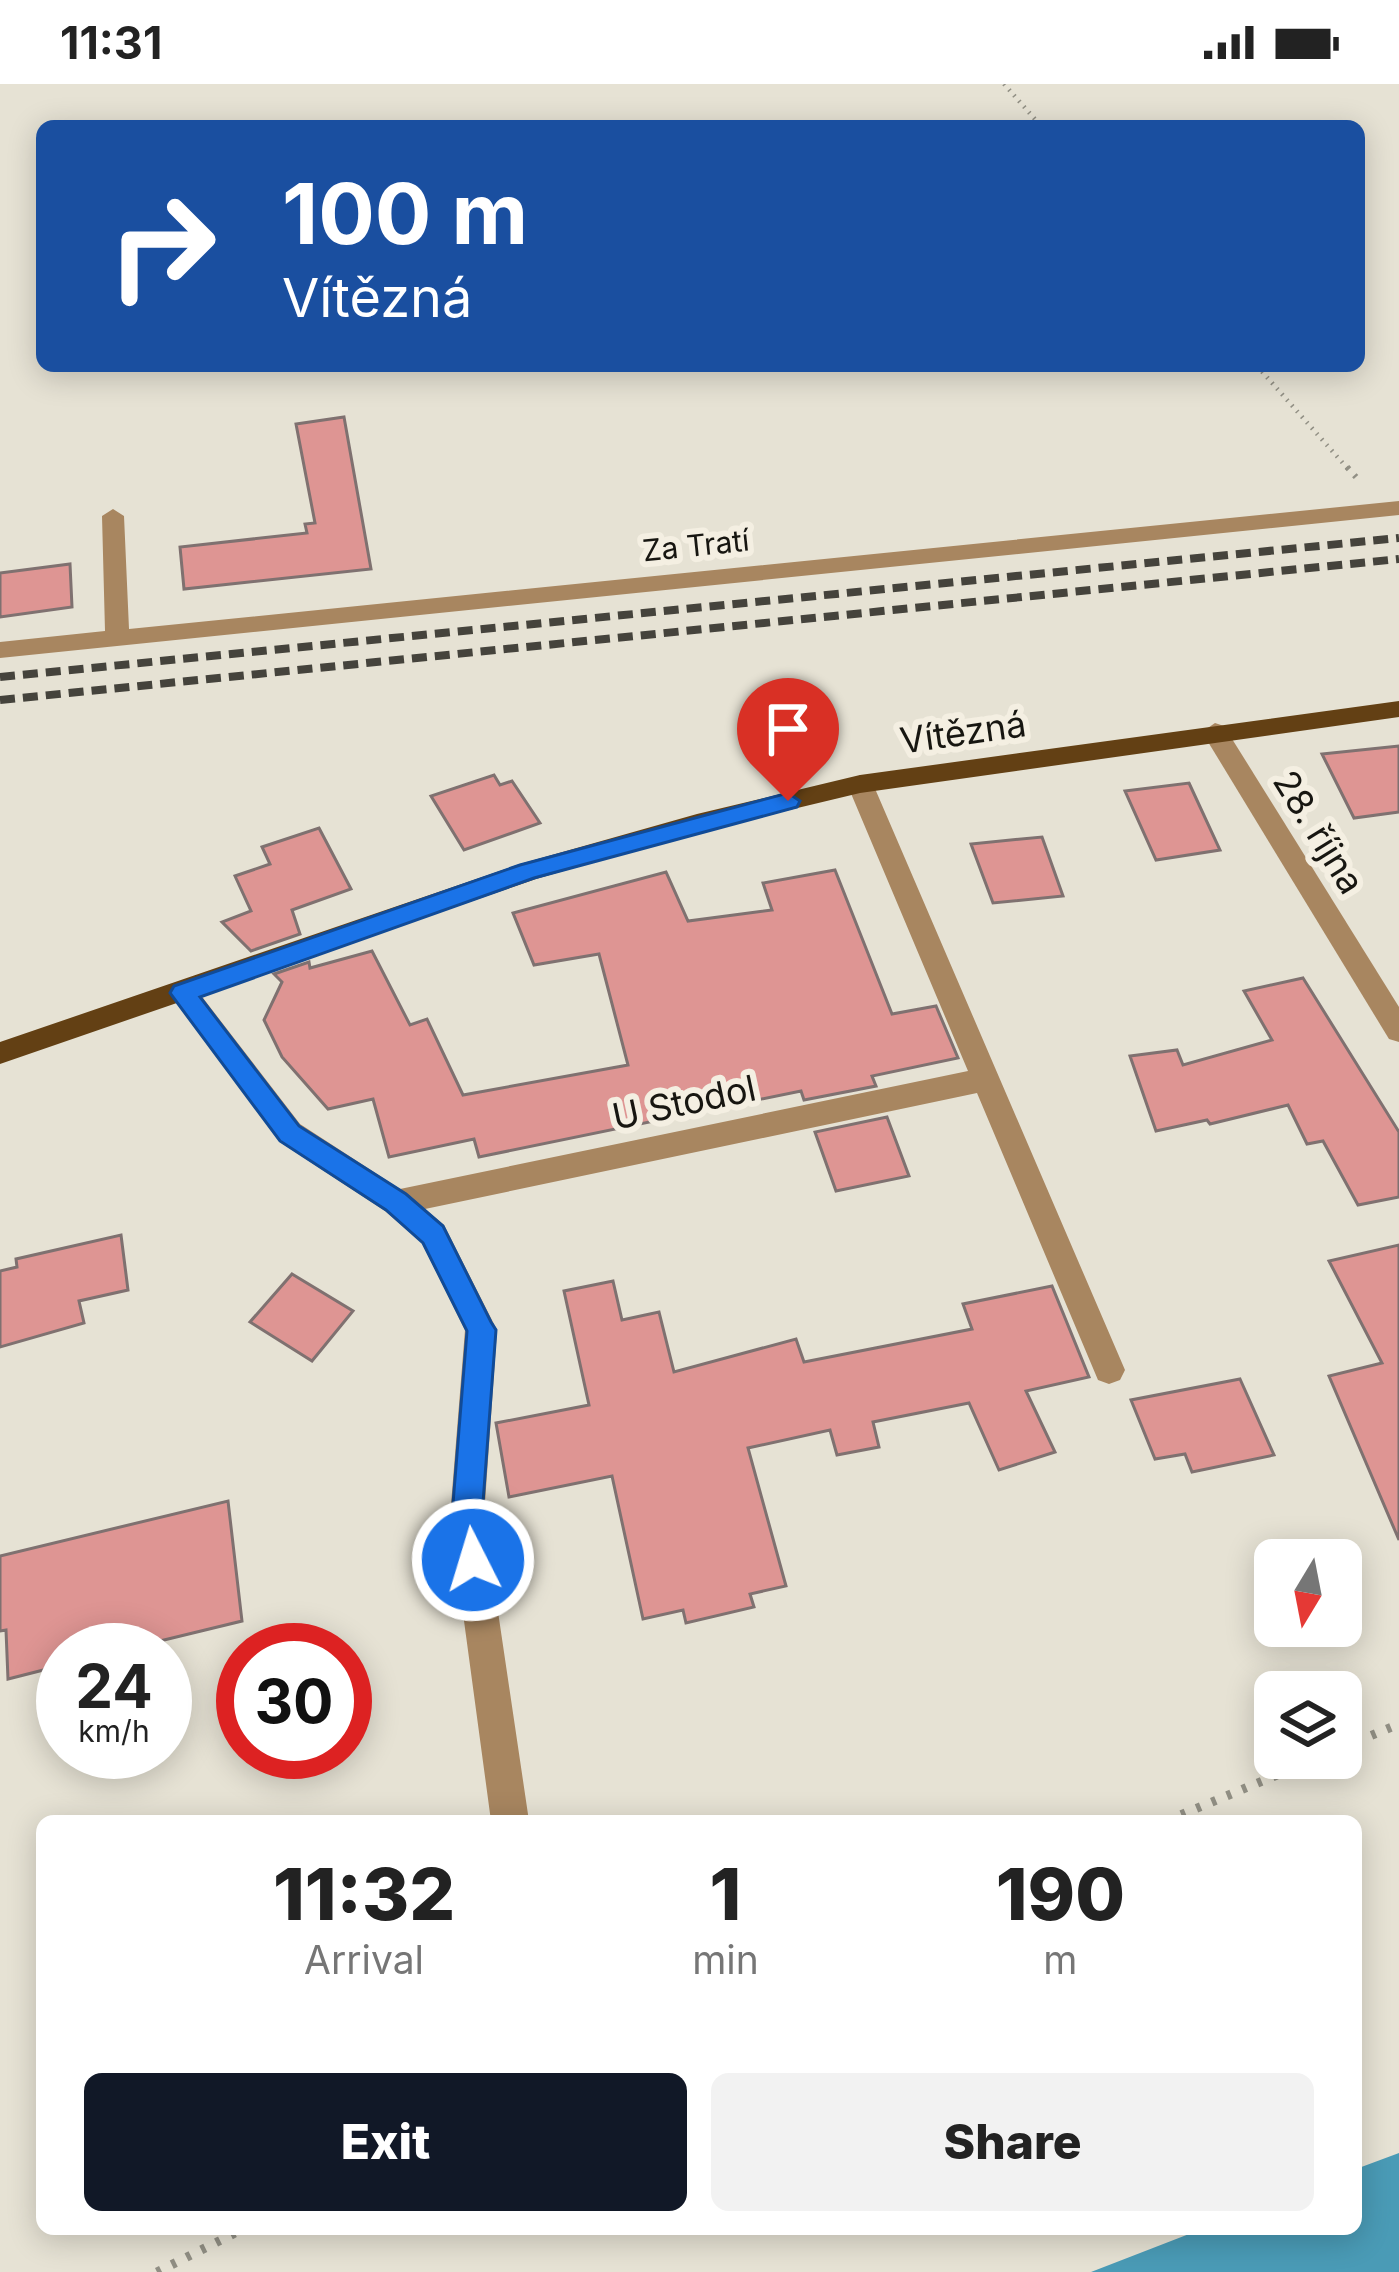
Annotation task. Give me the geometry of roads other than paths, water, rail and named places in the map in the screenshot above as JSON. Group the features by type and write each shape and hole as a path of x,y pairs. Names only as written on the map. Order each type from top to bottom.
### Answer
{"main road":[{"name":"Vítězná","path":"0,1053 529,871 860,784 1399,709"}],"street":[{"name":"Za Tratí","path":"0,650 1392,508"},
{"path":"113,516 117,637"},
{"name":"28. října","path":"1215,732 1399,1031"},
{"path":"860,784 1109,1370"},
{"path":"183,993 290,1133 396,1202 433,1234 481,1330 467,1516 509,1815"},
{"name":"U Stodol","path":"396,1202 987,1078"}],"water":[{"path":"1399,2153 1399,2272 1091,2272 1187,2235 1362,2235 1362,2167"}],"railway":[{"path":"0,677 1399,538"},
{"path":"0,700 1399,559"}]}
